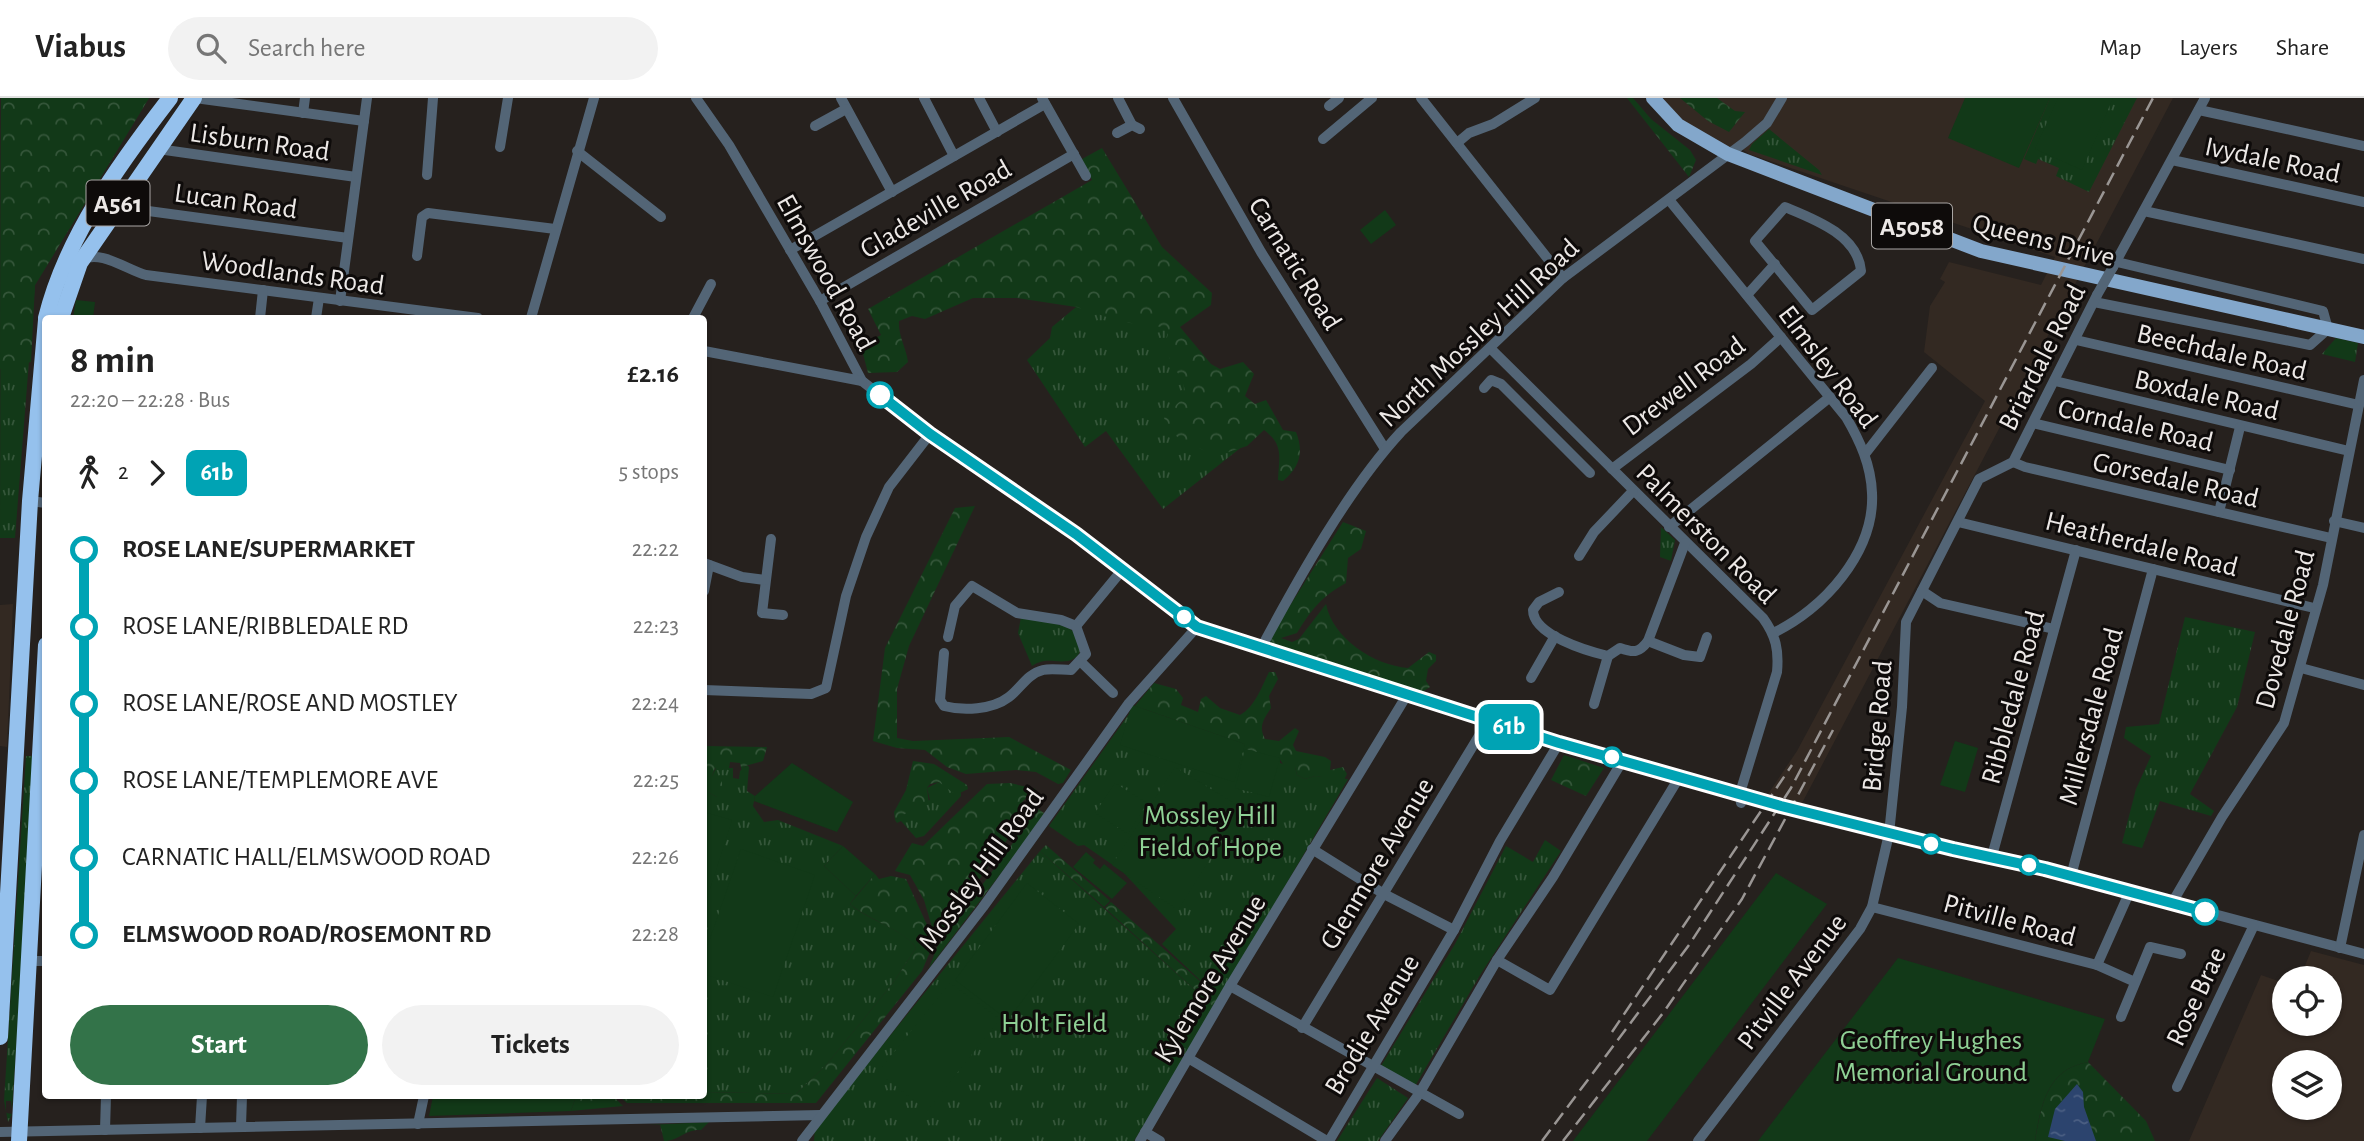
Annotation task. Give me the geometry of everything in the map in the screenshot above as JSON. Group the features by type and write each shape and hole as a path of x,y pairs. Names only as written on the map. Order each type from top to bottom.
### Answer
{"highway":[{"name":"A561","path":"62,315 68,289 97,234 195,98"},
{"name":"A561","path":"47,315 57,279 78,234 168,99"},
{"name":"A561","path":"0,1037 6,836 38,502 42,410"},
{"path":"19,1136 42,712"}],"main road":[{"name":"Queens Drive","path":"1653,98 1678,125 1728,154 1981,251 2364,337"}],"street":[{"path":"195,98 364,121"},
{"path":"303,113 305,98"},
{"path":"340,301 367,98"},
{"path":"427,175 433,98"},
{"path":"500,147 508,98"},
{"path":"532,315 594,98"},
{"name":"Elmswood Road","path":"696,98 729,145 820,300 862,381 930,434 1123,569 1197,627 1559,743 1680,776 1741,798 1755,798 1889,834 1992,856 2364,954"},
{"path":"841,98 892,192"},
{"path":"924,98 954,156"},
{"path":"979,98 996,132"},
{"path":"1117,133 1136,127 1118,98"},
{"name":"Carnatic Road","path":"1173,98 1261,252 1385,449"},
{"path":"1329,106 1339,98"},
{"path":"1323,139 1372,98"},
{"path":"1421,98 1563,278"},
{"path":"1457,144 1469,133 1493,124 1535,98"},
{"name":"North Mossley Hill Road","path":"1260,649 1312,559 1385,449 1563,278 1670,201 1767,123 1783,98"},
{"name":"Briardale Road","path":"1906,622 1979,479 2013,462 2096,299 2205,98"},
{"path":"790,250 996,132 1044,101 1086,176"},
{"path":"815,126 846,109"},
{"path":"2199,110 2364,146"},
{"name":"Lisburn Road","path":"158,149 356,177"},
{"path":"577,151 661,217"},
{"name":"Gladeville Road","path":"820,300 1074,154"},
{"name":"Ivydale Road","path":"2172,160 2364,202"},
{"name":"Elmsley Road","path":"1670,201 1846,417 1865,454 1872,503 1855,555 1823,598 1794,623 1773,633"},
{"name":"Lucan Road","path":"118,204 348,238"},
{"path":"1784,207 1827,226 1852,247 1860,262 1861,271 1812,310 1775,264 1755,241 1784,207"},
{"path":"2144,211 2364,259"},
{"path":"417,256 422,217 428,214 555,229"},
{"path":"97,234 98,244 107,259"},
{"path":"80,263 89,257 107,259"},
{"name":"Woodlands Road","path":"107,259 146,275 368,305 420,315"},
{"path":"1747,295 1775,264"},
{"name":"Queens Drive","path":"2096,299 2310,345 2328,329 2323,311 2115,264"},
{"path":"695,315 711,284"},
{"path":"260,315 263,290"},
{"path":"316,315 319,298"},
{"path":"367,315 368,305"},
{"name":"Drewell Road","path":"1612,469 1751,364 1781,337"},
{"name":"Beechdale Road","path":"2076,340 2359,405"},
{"name":"Palmerston Road","path":"1490,348 1763,618 1773,633 1779,653 1777,672 1741,798"},
{"path":"707,352 862,381"},
{"path":"1865,454 1932,368"},
{"path":"1501,384 1513,371"},
{"path":"1484,388 1491,380 1501,384 1590,473"},
{"name":"Dovedale Road","path":"2172,903 2222,817 2284,723 2301,668 2314,608 2323,585 2349,451 2359,431 2359,405 2364,380"},
{"name":"Boxdale Road","path":"2055,381 2349,451"},
{"path":"1670,527 1830,397"},
{"name":"Corndale Road","path":"2033,424 2230,470"},
{"path":"2219,512 2240,426"},
{"path":"1562,444 1574,432"},
{"path":"707,690 811,694 826,688 846,596 866,537 888,487 930,434"},
{"name":"Gorsedale Road","path":"2013,462 2330,538"},
{"path":"1579,556 1594,533 1633,491"},
{"path":"2334,521 2364,528"},
{"name":"Heatherdale Road","path":"1958,522 2314,608"},
{"path":"771,538 762,614 783,615"},
{"path":"1591,698 1602,679 1608,656 1620,648 1633,653 1641,650 1648,641 1685,543"},
{"name":"Ribbledale Road","path":"1992,856 2076,550"},
{"path":"707,564 742,577 765,580"},
{"path":"1076,626 1123,569"},
{"name":"Millersdale Road","path":"2071,876 2153,569"},
{"path":"944,653 940,700 944,706 955,709 990,706 1009,697 1033,674 1045,669 1071,670 1081,662 1086,653 1076,626 1061,620 1017,612 972,586 955,606 948,637"},
{"path":"1922,591 1940,603 2054,629"},
{"path":"1559,592 1539,602 1533,610 1537,623 1555,636 1608,656"},
{"name":"Bridge Road","path":"1889,834 1906,622"},
{"name":"Mossley Hill Road","path":"802,1141 983,907 1129,703 1197,627"},
{"path":"1531,678 1555,636"},
{"path":"1648,641 1684,655 1700,657 1707,637"},
{"path":"1081,662 1113,692"},
{"path":"2301,668 2364,685"},
{"name":"Kylemore Avenue","path":"1142,1137 1312,849 1407,695"},
{"name":"Glenmore Avenue","path":"1302,1028 1488,721"},
{"name":"Brodie Avenue","path":"1328,1141 1454,930 1497,846 1559,743"},
{"path":"1385,1141 1419,1094 1497,960 1553,877 1623,761"},
{"path":"1497,960 1550,990 1680,776"},
{"name":"Pitville Avenue","path":"1698,1141 1852,940 1872,907 1889,834"},
{"path":"2340,948 2364,835"},
{"path":"1312,849 1384,894 1454,930"},
{"name":"Pitville Road","path":"1872,907 2097,965 2130,891"},
{"name":"Rose Brae","path":"2177,1087 2254,925"},
{"path":"2121,1017 2150,947 2181,954"},
{"path":"27,961 42,961"},
{"path":"2097,965 2135,982"},
{"path":"1230,986 1459,1114"},
{"path":"1188,1058 1328,1141"},
{"path":"105,1130 106,1099"},
{"path":"200,1128 202,1099"},
{"path":"241,1126 242,1099"},
{"path":"418,1124 423,1099"},
{"path":"0,1132 19,1136 105,1130 241,1126 821,1115"},
{"path":"1142,1137 1160,1141"}],"shaded area":[{"path":"1653,98 2173,98 1801,805 1768,794 1797,751 1985,401 1924,352 1930,306 1945,282 1940,279 1949,262 2041,285 2055,257 1749,154 1739,147 1728,154"},
{"path":"13,604 7,747 0,746 0,605"},
{"path":"2311,951 2364,965 2364,1141 2189,1141 2261,975 2272,979 2272,1036 2342,1036 2342,966 2305,966"}],"green space":[{"path":"1,98 149,98 35,285 15,538 0,538"},
{"path":"1,98 149,98 35,285 31,362 0,369"},
{"path":"1627,98 1633,98 1651,119 1690,150 1696,160 1689,177"},
{"path":"1680,98 1717,98 1735,111 1745,112 1729,132 1708,121"},
{"path":"1965,98 2050,98 2019,168 1948,138"},
{"path":"2050,98 2137,98 2089,192 2056,176 2059,168 2038,159 2036,164 2024,159"},
{"path":"2058,98 2113,98 2082,170 2035,149"},
{"path":"1769,129 1819,170 1822,175 1749,150"},
{"path":"1102,148 1162,247 1212,293 1211,305 1180,327 1211,364 1220,369 1243,362 1254,374 1245,396 1255,404 1266,400 1283,430 1296,432 1300,446 1299,459 1283,481 1278,480 1277,446 1264,430 1247,446 1216,456 1180,439 1170,431 1164,418 1181,400 1185,390 1168,353 1168,334 1162,327 1122,322 1076,307 1017,298 973,298 925,319 912,316 899,321 908,362 897,372 868,373 861,346 881,335 868,309 1092,180 1082,159"},
{"path":"1385,210 1396,225 1371,244 1360,230"},
{"path":"76,300 95,302 93,315 74,315"},
{"path":"1076,307 1166,317 1248,442 1163,509 1106,431 1085,447 1027,360 1050,338 1052,327"},
{"path":"2336,338 2358,343 2355,362 2322,354"},
{"path":"975,506 909,646 897,689 897,738 913,741 1009,737 1071,770 1063,783 1058,784 1036,772 1016,770 966,774 947,767 925,750 897,748 873,741 885,648 955,508"},
{"path":"1343,522 1366,531 1361,549 1348,558 1346,583 1318,604 1297,633 1281,638 1292,642 1299,639 1326,604 1330,617 1346,639 1369,656 1408,668 1429,652 1436,655 1436,661 1428,669 1426,681 1430,687 1405,703 1272,646 1271,643 1265,645"},
{"path":"1661,527 1675,540 1671,561 1660,557"},
{"path":"1021,617 1069,629 1080,641 1078,655 1068,661 1046,661 1032,666 1018,633"},
{"path":"2185,617 2255,632 2237,707 2190,794 2214,811 2211,816 2160,801 2142,848 2122,843 2136,789 2151,756 2124,738 2126,727 2159,724"},
{"path":"1269,672 1275,672 1278,679 1269,696 1271,708 1263,723 1265,739 1279,741 1295,728 1299,731 1293,745 1296,751 1325,757 1331,761 1330,770 1343,767 1347,774 1344,780 1315,776 1305,779 1297,775 1295,767 1285,767 1279,758 1245,749 1244,744 1135,706 1154,683 1176,689 1183,698 1181,705 1198,712 1201,699 1206,696 1220,708 1240,715 1254,702"},
{"name":"Mossley Hill Field of Hope","path":"1132,705 1280,758 1280,763 1295,767 1297,775 1305,779 1315,776 1348,779 1219,998 1162,944 1176,929 1123,872 1084,845 1078,846 1049,826 1129,714"},
{"path":"1132,705 1245,744 1234,782 1120,745"},
{"path":"1955,741 1978,748 1965,792 1940,785"},
{"path":"707,746 767,747 763,761 745,766 742,771 740,763 730,762 729,768 720,771 715,768 712,776 722,781 722,789 717,797 707,792"},
{"path":"1245,749 1280,758 1269,797 1235,788"},
{"path":"1564,755 1604,768 1586,796 1551,780"},
{"path":"26,756 36,756 12,1109 11,1101 6,1101 6,1112 4,1101"},
{"path":"913,761 934,764 967,785 968,789 956,795 939,782 930,784 927,788 929,804 916,803 913,809 895,820 894,812 906,790"},
{"path":"792,763 853,802 837,832 754,801 755,796"},
{"path":"747,765 749,767 747,791 755,796 753,806 764,822 778,820 843,846 824,866 856,896 850,904 904,936 916,948 893,983 827,1064 796,1094 707,1092 707,792 717,797 712,776 716,768 733,768 733,778 739,779 740,771"},
{"path":"1175,767 1242,808 1178,910 1112,865"},
{"path":"939,782 961,793 961,796 924,836 916,838 901,821 897,823 895,820 912,809 916,803 930,800 927,788"},
{"path":"1010,783 1036,789 1023,801 1007,840 936,941 924,900 910,875 895,871 912,843 923,846 987,784"},
{"path":"1115,783 1147,803 1128,834 1095,813"},
{"path":"1029,803 1044,813 1036,827 929,968 937,947 1015,840"},
{"path":"707,813 732,820 707,899"},
{"path":"1545,840 1561,851 1480,975 1415,1086 1381,1066 1455,944 1506,846 1533,862"},
{"path":"1046,845 1110,901 1104,907 1040,851"},
{"path":"843,846 875,874 856,896 824,866"},
{"path":"741,849 815,875 773,997 707,975 707,947"},
{"name":"Holt Field","path":"1040,851 1215,1008 1134,1141 814,1141 815,1128"},
{"path":"1086,852 1100,869 1104,864 1127,883 1112,899 1073,867"},
{"path":"1776,873 1827,904 1647,1141 1573,1141"},
{"path":"875,874 879,879 891,876 906,879 928,927 932,947 922,971 816,1103 627,1103 622,1099 707,1099 707,1092 796,1094 827,1064 893,983 916,948 904,936 850,904"},
{"path":"1027,883 1079,924 1008,1020 955,980"},
{"path":"1111,902 1219,998 1215,1008 1105,908"},
{"name":"Geoffrey Hughes Memorial Ground","path":"1898,958 2105,1019 2088,1062 2063,1072 2048,1091 2035,1141 1758,1141"},
{"path":"950,983 1000,1019 927,1111 878,1072"},
{"path":"2088,1062 2146,1121 2155,1141 2035,1141 2048,1091 2063,1072"},
{"path":"1377,1078 1408,1098 1378,1141 1337,1141"},
{"path":"432,1099 575,1099 571,1111 429,1116"},
{"path":"575,1099 616,1099 623,1106 571,1111"},
{"path":"709,1122 701,1130 664,1141 660,1124"}],"water":[{"path":"2077,1084 2083,1092 2084,1107 2096,1141 2065,1141 2048,1137 2055,1109"}],"railway":[{"path":"1542,1141 1689,945 1791,788 2153,98"},
{"path":"1563,1141 1663,1013 1742,899 1833,730"},
{"path":"1612,1032 1792,765"}],"bus line":[{"name":"61b","path":"880,395 930,434 1076,534 1197,627 1559,743 1781,806 2045,869 2205,912"}]}
